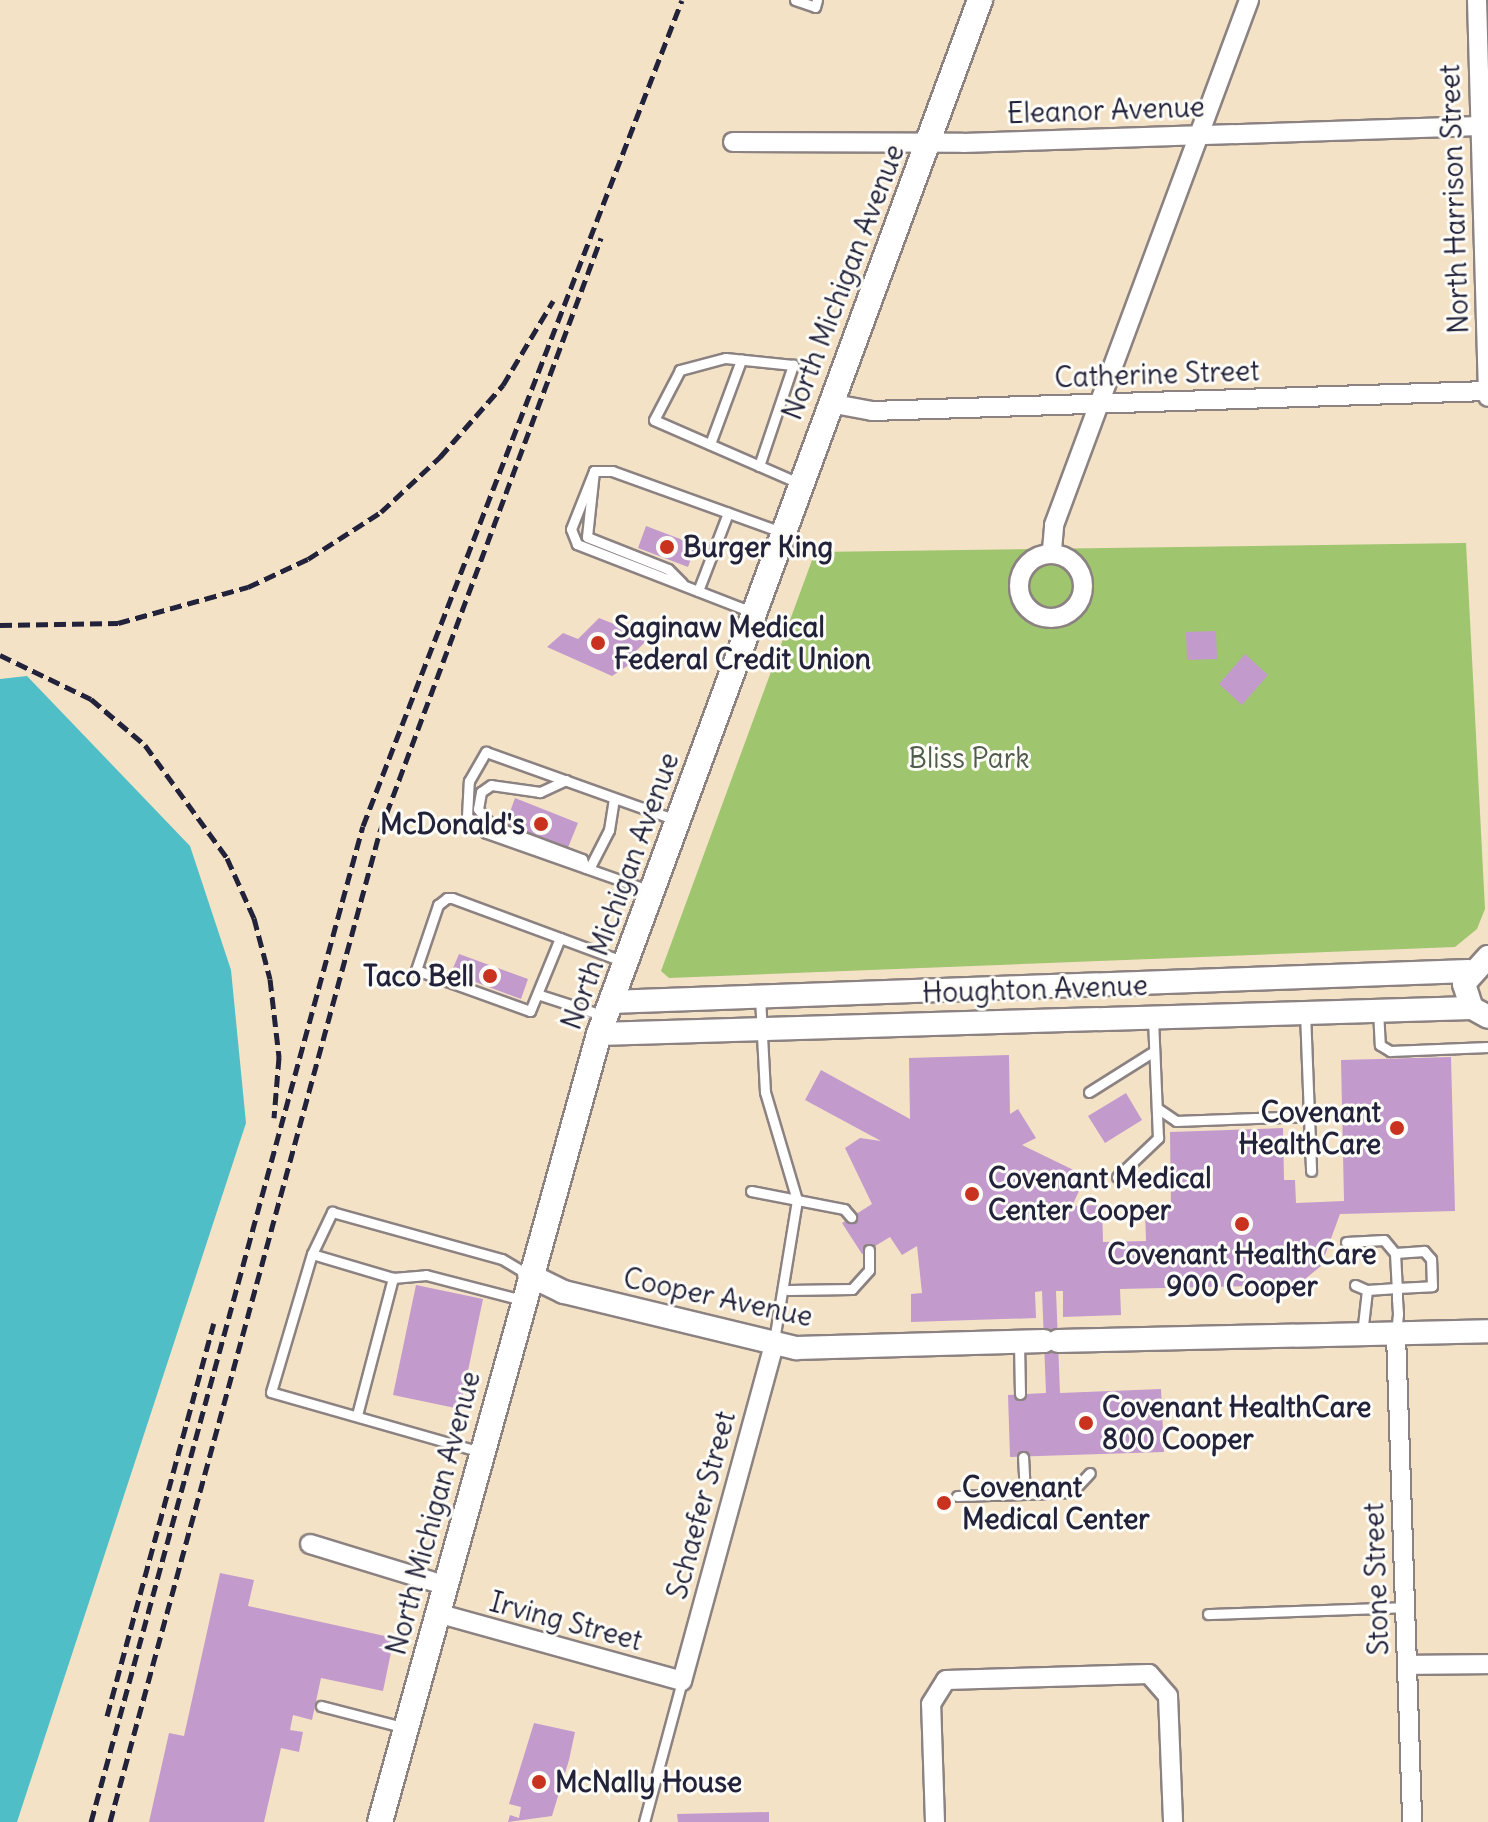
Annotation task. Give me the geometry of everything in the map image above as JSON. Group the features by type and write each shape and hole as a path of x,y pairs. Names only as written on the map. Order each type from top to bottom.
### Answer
{"main road":[{"name":"North Michigan Avenue","path":"380,1822 522,1300 605,1017 799,483 980,0"}],"street":[{"path":"1052,550 1100,405 1249,0"},
{"name":"North Harrison Street","path":"1477,0 1488,394"},
{"name":"Eleanor Avenue","path":"733,142 1199,135 1480,126"},
{"name":"Catherine Street","path":"829,403 872,411 1488,394"},
{"path":"1480,1012 1468,971 1488,957"},
{"name":"Houghton Avenue","path":"605,1017 760,997 1468,971"},
{"name":"Houghton Avenue","path":"605,1017 760,1028 1378,1006 1480,1012"},
{"name":"Cooper Avenue","path":"529,1275 564,1292 774,1344 835,1350 1051,1341 1488,1331"},
{"name":"Stone Street","path":"1396,1334 1412,1822"},
{"name":"Schaefer Street","path":"682,1681 774,1344"},
{"path":"310,1544 444,1585"},
{"name":"Irving Street","path":"437,1613 682,1681"},
{"path":"1407,1665 1488,1664"},
{"path":"935,1822 931,1704 946,1680 1149,1674 1168,1696 1173,1822"}],"lane":[{"path":"795,0 815,7 817,0"},
{"path":"710,444 741,360"},
{"path":"759,466 793,365 741,360 680,370 654,420 759,466 799,483"},
{"path":"752,612 571,536 594,471 781,532"},
{"path":"698,591 728,513"},
{"path":"651,891 486,833 467,816 469,781 486,752 676,820"},
{"path":"566,780 540,792 491,785 481,792 478,809 491,825 582,859 587,868"},
{"path":"587,868 609,830 614,798"},
{"path":"560,938 540,995 524,1011 420,975 416,965 438,905 452,898 625,962"},
{"path":"540,995 605,1017"},
{"path":"760,997 765,1092 797,1200 788,1290 774,1344"},
{"path":"1378,1006 1380,1045 1390,1051 1488,1047"},
{"path":"1305,1009 1311,1171"},
{"path":"1117,1177 1158,1138 1153,1014"},
{"path":"1089,1092 1154,1051"},
{"path":"1157,1108 1176,1121 1309,1116"},
{"path":"751,1191 797,1200 851,1217"},
{"path":"481,1452 271,1392 312,1254 332,1212 502,1259 529,1275"},
{"path":"1346,1242 1384,1240 1395,1253 1396,1334"},
{"path":"788,1290 852,1289 869,1270 869,1250"},
{"path":"1355,1285 1367,1290 1432,1286 1431,1259 1424,1251 1395,1253"},
{"path":"312,1254 393,1278 426,1275 522,1300"},
{"path":"357,1415 393,1278"},
{"path":"1362,1335 1367,1290"},
{"path":"1019,1342 1020,1394"},
{"path":"1023,1457 1025,1494"},
{"path":"957,1496 1072,1492 1090,1473"},
{"path":"1208,1614 1405,1607"},
{"path":"644,1822 682,1681"},
{"path":"321,1706 406,1728"}],"green space":[{"name":"Bliss Park","path":"1466,543 1485,909 1477,929 1455,947 669,978 661,971 815,552"}],"water":[{"path":"27,676 190,846 231,970 246,1123 17,1822 0,1822 0,679"}],"building":[{"name":"Burger King","path":"646,526 696,545 688,567 638,548"},
{"name":"Saginaw Medical Federal Credit Union","path":"599,618 649,638 635,652 641,657 612,676 547,647 563,633 578,639"},
{"path":"1216,631 1217,659 1187,660 1186,632"},
{"path":"1245,654 1268,675 1242,705 1219,684"},
{"name":"McDonald's","path":"515,798 578,823 567,850 505,826"},
{"name":"Taco Bell","path":"459,954 528,979 521,999 451,973"},
{"path":"1009,1055 1010,1114 1018,1109 1036,1138 1022,1145 1086,1176 1072,1206 1102,1205 1103,1242 1146,1241 1145,1210 1171,1209 1170,1132 1283,1128 1284,1180 1295,1180 1296,1203 1344,1201 1341,1060 1451,1057 1455,1211 1340,1214 1321,1266 1277,1302 1253,1286 1120,1289 1121,1315 1063,1317 1063,1291 1056,1291 1060,1393 1161,1389 1164,1452 1010,1457 1008,1395 1046,1393 1042,1291 1035,1292 1036,1318 911,1322 911,1294 922,1293 917,1246 902,1255 890,1237 862,1254 842,1223 872,1204 845,1148 860,1138 881,1141 805,1100 821,1070 910,1119 909,1058"},
{"path":"1126,1093 1142,1120 1105,1143 1088,1116"},
{"path":"416,1285 483,1299 460,1409 393,1395"},
{"path":"220,1573 254,1580 248,1606 394,1638 383,1691 321,1678 312,1720 293,1715 290,1730 303,1732 299,1752 281,1748 264,1822 149,1822 169,1733 184,1736"},
{"name":"McNally House","path":"534,1723 575,1732 569,1760 552,1816 508,1822 510,1815 519,1818 521,1807 509,1804"},
{"path":"769,1812 769,1822 678,1822 677,1814"}],"railway":[{"path":"91,1822 363,826 682,0"},
{"path":"110,1822 380,831 601,238"},
{"path":"0,625 118,623 248,587 308,559 381,512 440,457 503,385 553,301"},
{"path":"0,655 91,699 145,745 227,858 254,918 270,979 279,1057 274,1118"},
{"path":"107,1716 214,1323"}],"place":[{"name":"Burger King","path":"667,547"},
{"name":"Saginaw Medical Federal Credit Union","path":"598,643"},
{"name":"McDonald's","path":"541,824"},
{"name":"Taco Bell","path":"490,976"},
{"name":"Covenant HealthCare","path":"1397,1128"},
{"name":"Covenant Medical Center Cooper","path":"972,1194"},
{"name":"Covenant HealthCare 900 Cooper","path":"1242,1224"},
{"name":"Covenant HealthCare 800 Cooper","path":"1086,1423"},
{"name":"Covenant Medical Center","path":"944,1503"},
{"name":"McNally House","path":"539,1782"}]}
